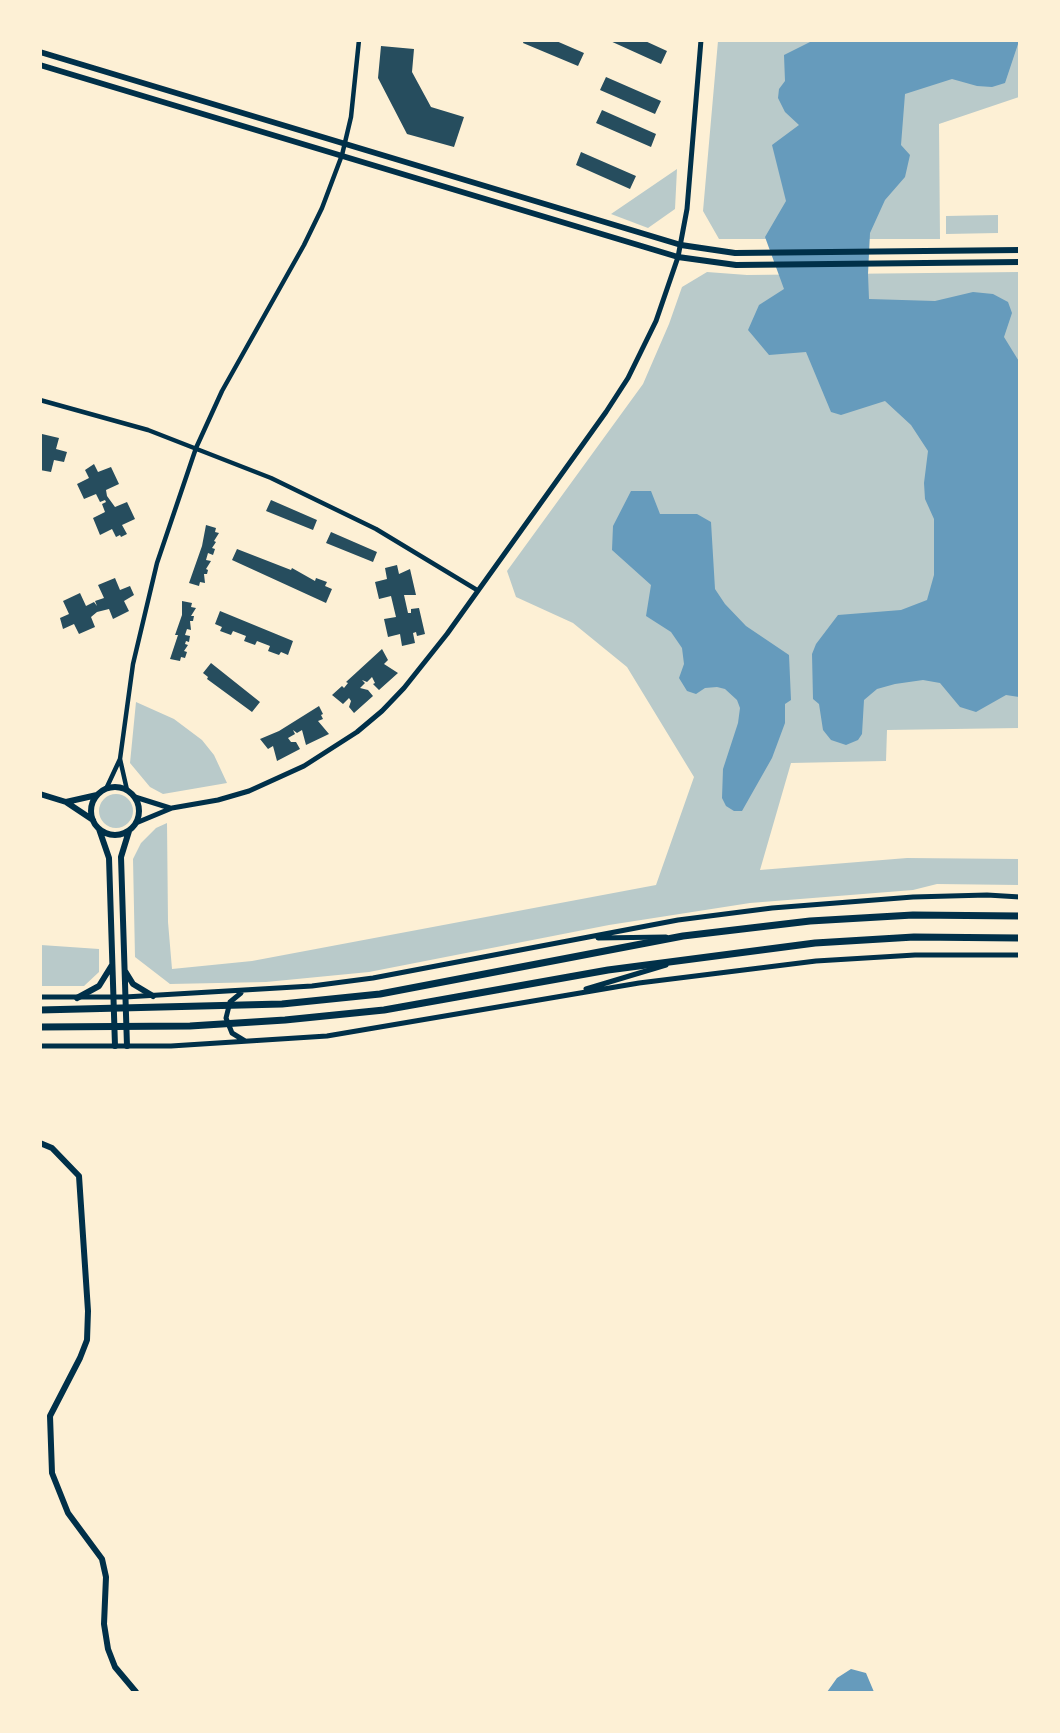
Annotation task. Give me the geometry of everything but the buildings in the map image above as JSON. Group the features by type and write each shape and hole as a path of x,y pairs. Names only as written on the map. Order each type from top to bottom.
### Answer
{"highway":[{"path":"40,1010 282,1004 380,994 683,936 810,921 914,915 1020,916"},
{"path":"40,1027 190,1026 384,1010 687,959 815,943 914,937 1020,938"}],"main road":[{"path":"40,52 681,245 735,253 1020,250"},
{"path":"40,65 678,257 736,265 1020,262"},
{"path":"66,802 98,795 106,789 117,787 128,790 135,797 139,807 136,823 129,831 121,857 127,1046"},
{"path":"40,794 66,802 93,820 99,829 109,858 115,1046"},
{"path":"93,820 91,809 98,795"},
{"path":"99,829 114,835 129,831"},
{"path":"77,998 99,986 112,965"},
{"path":"124,970 133,984 153,996"},
{"path":"40,1143 52,1148 79,1176 88,1311 87,1340 50,1416 52,1473 68,1513 102,1559 106,1577 104,1624 108,1650 115,1667 136,1692"}],"street":[{"path":"106,789 120,759 133,664 157,563 196,448 227,380 304,244 342,155 356,85 359,40"},
{"path":"136,823 172,808 218,800 277,780 304,766 357,732 404,688 477,590 628,378 656,321 678,257 687,209 701,40"},
{"path":"40,400 148,430 271,478 345,513 426,558 477,590"},
{"path":"120,759 128,790"},
{"path":"135,797 172,808"},
{"path":"254,1041 238,1038 228,1026 226,1018 230,1002 243,992 373,978 678,920 808,904 945,896 1020,897"},
{"path":"580,938 683,936"},
{"path":"40,1046 127,1046 327,1036 564,995 816,961 915,955 1020,955"},
{"path":"564,995 687,959"},
{"path":"40,997 125,997 252,991"}],"shaded area":[{"path":"718,41 1019,41 1019,97 939,124 940,239 719,239 703,211"},
{"path":"677,169 675,209 648,228 611,214"},
{"path":"998,215 998,233 946,234 946,216"},
{"path":"707,272 747,275 1019,272 1019,728 887,730 886,761 791,763 760,870 907,858 1019,859 1019,885 937,884 913,890 750,903 609,925 369,972 266,982 170,984 135,957 133,859 141,843 156,828 167,823 168,922 172,969 252,961 656,885 694,777 627,667 573,623 516,597 507,571 643,384 682,287"},
{"path":"136,702 174,719 202,740 214,755 227,783 163,794 150,787 130,763"},
{"path":"116,794 128,799 133,811 128,823 116,828 104,823 99,811 104,799"},
{"path":"41,945 99,949 99,972 84,986 41,986"}],"water":[{"path":"812,41 1019,41 1005,83 992,87 977,86 952,79 905,94 901,145 910,155 905,177 885,200 870,233 868,274 869,299 935,301 973,292 993,294 1008,302 1012,313 1004,337 1020,363 1019,697 1006,695 976,712 960,707 940,683 923,680 895,684 877,689 864,700 862,734 858,740 846,745 831,740 823,730 819,704 813,699 812,654 816,644 838,615 901,610 927,600 934,575 934,519 925,499 924,483 928,451 911,425 885,401 841,415 831,412 806,352 769,355 748,330 759,305 784,289 765,237 786,201 772,145 799,125 785,112 778,98 779,89 785,81 784,55"},
{"path":"631,491 651,491 660,514 697,514 711,522 715,589 725,604 746,626 789,655 791,700 785,704 785,723 772,758 742,811 734,811 726,806 722,798 723,769 738,723 740,708 737,700 725,689 717,687 705,688 696,694 687,691 679,678 684,664 682,648 671,632 646,616 651,585 612,550 613,526"},
{"path":"851,1669 866,1673 874,1692 827,1692 837,1678"}]}
